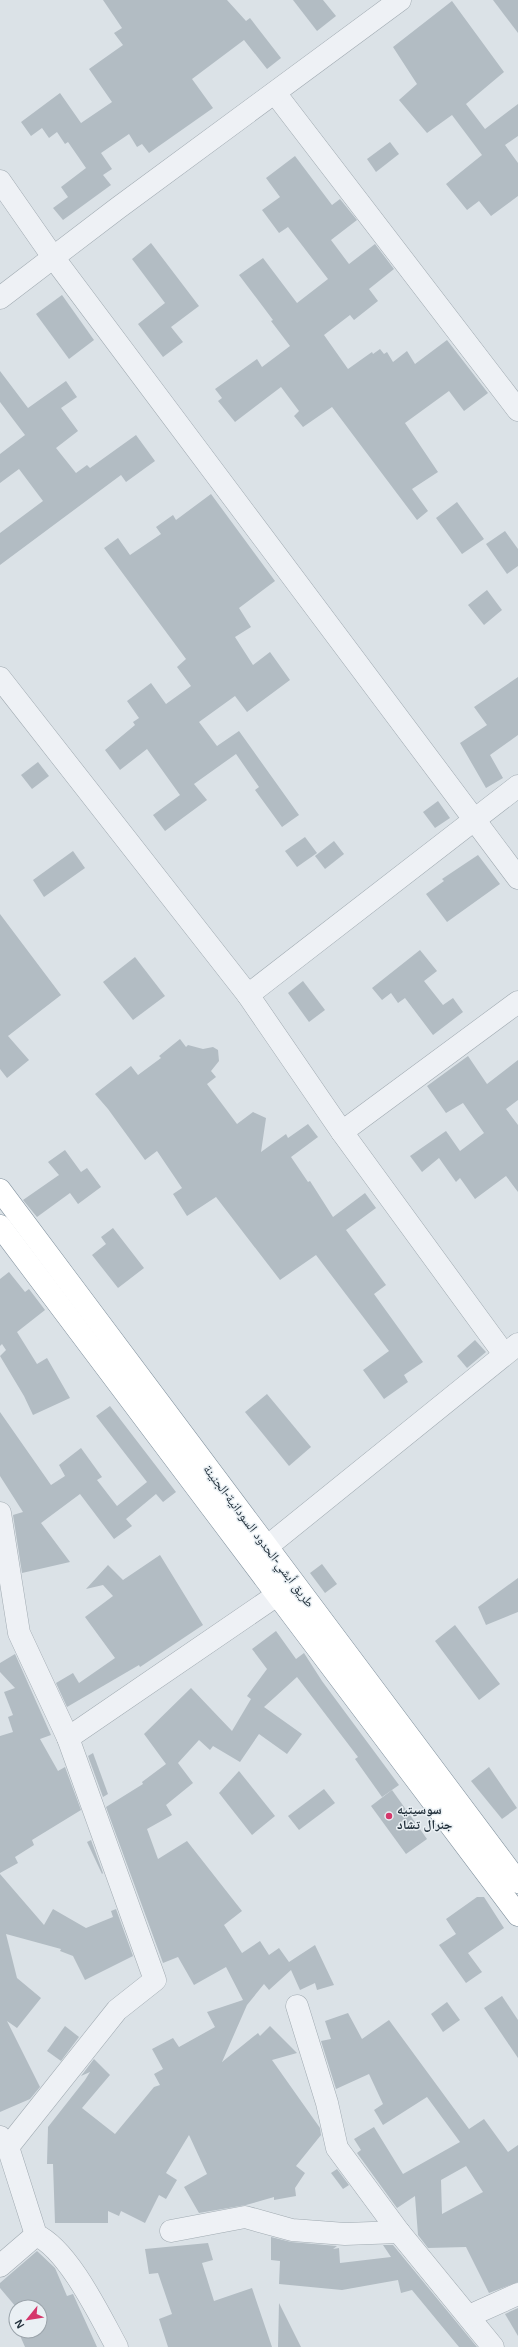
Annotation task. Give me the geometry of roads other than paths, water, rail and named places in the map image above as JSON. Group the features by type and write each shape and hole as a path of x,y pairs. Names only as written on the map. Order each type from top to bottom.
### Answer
{"highway":[{"name":"طريق أبشي-الحدود السودانية-الجنينة","path":"0,1190 259,1553 518,1882"},
{"path":"0,1226 259,1553 277,1595 518,1915"}],"street":[{"path":"0,298 53,257 400,0"},
{"path":"275,93 518,410"},
{"path":"0,181 53,257 518,878"},
{"path":"0,678 248,996 342,1132 511,1349 259,1553"},
{"path":"248,996 518,786"},
{"path":"342,1132 518,1002"},
{"path":"0,1513 19,1633 68,1738 154,1980 117,2010 4,2142 36,2235 47,2240 72,2271 117,2347"},
{"path":"68,1738 277,1595"},
{"path":"297,2006 327,2103 337,2148 399,2232 493,2347"},
{"path":"171,2231 245,2217 292,2230 346,2234 399,2232"},
{"path":"0,2266 36,2235"},
{"path":"469,2316 518,2294"}],"place":[{"name":"سوسيتيه جنرال تشاد","path":"389,1816"}]}
